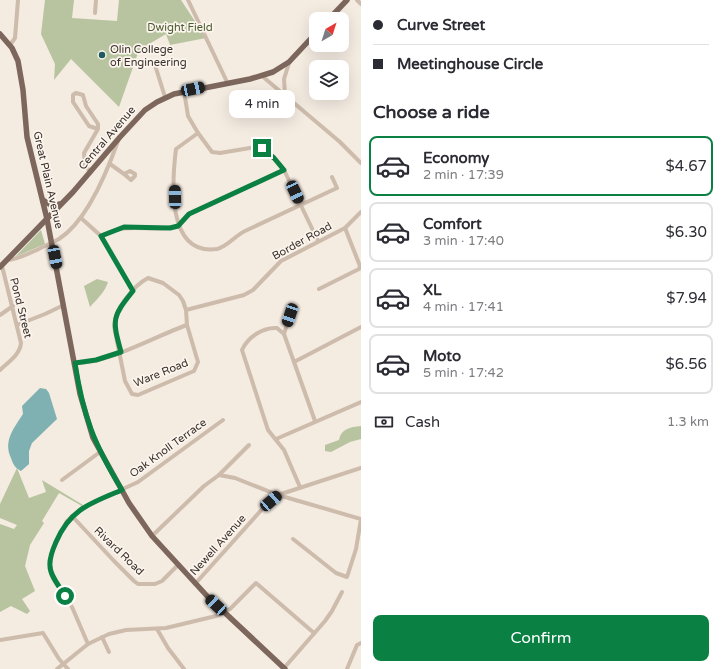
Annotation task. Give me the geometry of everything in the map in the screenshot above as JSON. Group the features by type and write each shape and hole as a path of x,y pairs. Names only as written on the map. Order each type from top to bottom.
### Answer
{"main road":[{"path":"336,12 347,0"},
{"name":"Great Plain Avenue","path":"0,34 10,45 18,61 21,75 27,138 48,219 84,411 100,452 122,490 152,536 195,584 224,613 285,668"},
{"name":"Central Avenue","path":"1,266 62,204 145,110 166,98 184,91 228,84 262,76 289,62 309,40"},
{"path":"42,198 52,206 62,204"}],"street":[{"path":"10,45 15,38 18,0"},
{"path":"95,13 96,0"},
{"path":"188,0 228,84"},
{"path":"357,0 361,4"},
{"path":"285,96 284,76 289,62"},
{"path":"155,65 166,98"},
{"path":"262,76 340,142 361,163"},
{"path":"184,91 188,116 212,152 220,153 256,147 262,148 274,158 284,170 318,241"},
{"path":"91,172 85,166 84,153 98,129 98,124 86,106 83,95 76,93 73,95 73,102 89,126 98,129"},
{"path":"198,133 176,149 175,209 178,226 186,239 202,248 218,249 237,235 300,204 337,188 332,177"},
{"path":"8,260 17,259 52,243 69,231 81,218 110,164 120,137"},
{"path":"110,164 124,174"},
{"path":"101,236 124,227 160,229 178,226 189,214 284,170"},
{"name":"Border Road","path":"186,310 244,295 259,285 281,261 345,228 361,212"},
{"path":"81,218 101,236 133,291"},
{"path":"319,289 359,269 360,266 345,228"},
{"name":"Pond Street","path":"0,370 21,348 17,324 1,266"},
{"path":"75,363 96,360 121,352 187,325 186,310 179,295 156,279 148,278 133,291 119,308 115,319 114,326 121,352"},
{"path":"17,324 45,314 64,305"},
{"path":"0,315 12,306"},
{"path":"284,334 290,315"},
{"name":"Ware Road","path":"121,352 126,386 132,394 138,394 194,372 198,362 187,325"},
{"path":"294,362 361,327"},
{"path":"300,487 289,458 265,423 242,350 248,339 269,328 277,328 284,334 315,421"},
{"path":"276,439 361,402"},
{"name":"Oak Knoll Terrace","path":"72,516 82,508 138,482 223,420"},
{"path":"152,536 204,486 219,475 249,444"},
{"path":"62,480 100,452"},
{"name":"Newell Avenue","path":"195,584 264,507 278,495 361,468"},
{"path":"219,475 235,478 278,495 361,519 356,549 347,578 336,573 293,539"},
{"path":"72,516 59,536 52,551 50,565 52,574 72,607 88,644"},
{"name":"Rivard Road","path":"72,516 114,562 134,582 138,584 155,584 162,581 178,565"},
{"path":"57,669 88,644 102,637 120,631 158,629 190,623 224,613 230,610 256,583 314,633"},
{"path":"285,668 332,611 342,592"},
{"path":"158,629 168,648 184,669"},
{"path":"0,640 39,632 43,633 53,650 68,669"},
{"path":"102,637 109,652"},
{"path":"346,669 357,645 361,643"}],"green space":[{"name":"Olin College of Engineering","path":"45,0 74,0 72,18 117,21 119,0 181,0 206,38 170,45 166,34 139,50 119,107 71,59 54,80 55,64 41,34"},
{"path":"41,230 45,244 15,257"},
{"path":"97,279 108,282 107,286 90,307 84,286"},
{"path":"361,426 361,439 350,442 331,452 325,451 325,445 339,440 344,431"},
{"path":"17,468 29,498 46,492 42,480 83,505 82,506 59,493 42,521 44,523 30,545 25,566 35,591 22,599 30,611 27,614 11,606 0,612 0,524 14,529 17,525 0,518 0,504"}],"water":[{"path":"40,388 46,389 49,393 57,419 32,443 29,451 29,464 21,471 13,464 8,446 9,440 13,430 23,414 22,406"}],"place":[{"name":"Olin College of Engineering","path":"102,55"}],"route":[{"path":"65,596 52,574 50,565 52,551 67,521 82,508 122,490 93,438 84,411 75,363 84,363 109,357 121,352 114,326 115,319 119,308 133,291 101,236 107,232 124,227 160,229 178,226 181,220 189,214 284,170 274,158 262,148"}],"park label":[{"name":"Dwight Field","path":"180,27"}]}
